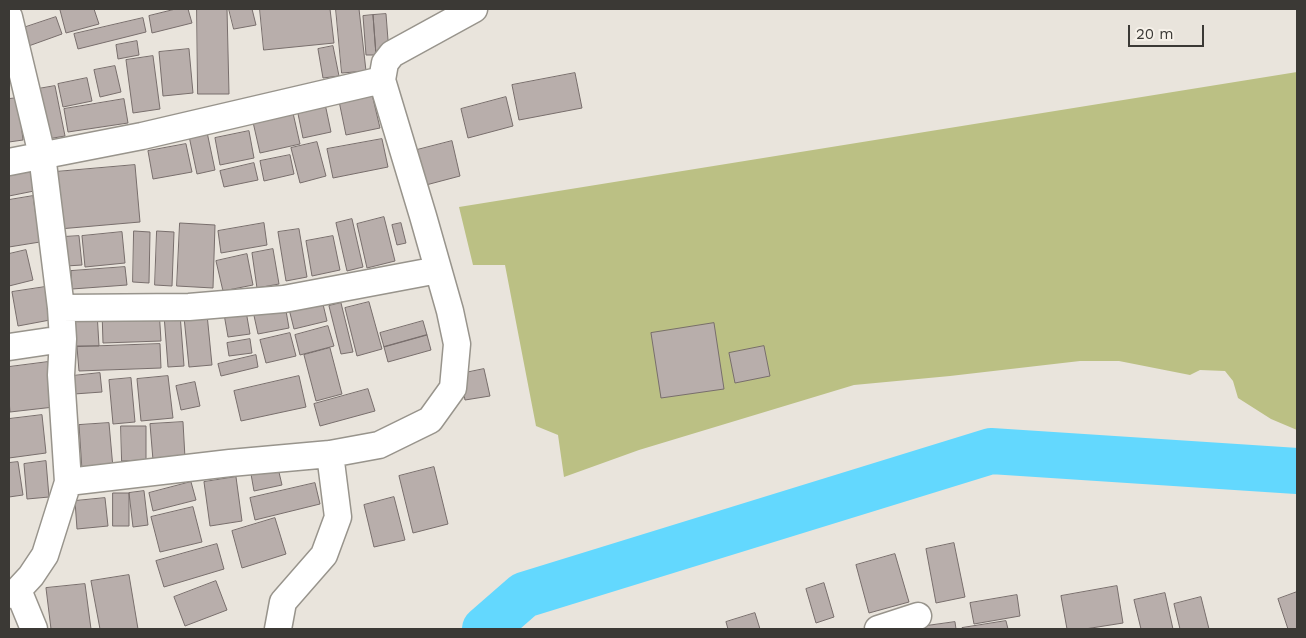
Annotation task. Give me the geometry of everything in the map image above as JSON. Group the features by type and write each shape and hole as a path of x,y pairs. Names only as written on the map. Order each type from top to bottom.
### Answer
{"street":[{"path":"68,482 230,463 330,454 380,445 430,420 453,388 457,344 450,311 382,80 385,62 392,54 474,9"},
{"path":"9,17 42,155 63,338 61,376 68,482 45,555 31,576 13,592 34,629"},
{"path":"9,162 142,136 382,80"},
{"path":"60,308 189,307 284,299 438,270"},
{"path":"9,347 63,338"},
{"path":"278,629 283,602 324,555 338,517 330,454"},
{"path":"878,629 918,616"}],"green space":[{"path":"1297,72 1297,430 1271,419 1238,398 1233,381 1225,371 1200,370 1190,375 1119,361 1080,361 854,385 639,450 564,477 558,435 536,426 505,265 473,265 459,207"}],"building":[{"path":"94,9 99,24 66,33 60,10"},
{"path":"176,9 188,9 192,23 152,33 149,16"},
{"path":"197,9 227,9 229,94 198,94"},
{"path":"229,9 252,9 256,25 234,29"},
{"path":"260,9 330,9 334,43 264,50"},
{"path":"336,9 359,9 366,71 342,73"},
{"path":"386,14 389,53 376,55 373,15"},
{"path":"373,15 376,55 366,55 363,16"},
{"path":"56,17 62,34 23,48 17,30"},
{"path":"143,18 146,32 78,49 74,34"},
{"path":"137,41 139,55 118,59 116,45"},
{"path":"333,46 339,76 323,78 318,49"},
{"path":"189,49 193,93 163,96 159,52"},
{"path":"153,56 160,109 133,113 126,60"},
{"path":"115,66 121,92 100,97 94,70"},
{"path":"575,73 582,108 519,120 512,85"},
{"path":"87,78 92,101 63,107 58,84"},
{"path":"55,86 65,136 42,140 32,90"},
{"path":"372,94 380,128 346,135 339,101"},
{"path":"506,97 513,126 468,138 461,109"},
{"path":"18,98 23,140 9,142 9,99"},
{"path":"124,99 128,123 68,132 64,109"},
{"path":"324,99 331,132 303,138 296,104"},
{"path":"293,113 300,144 260,153 253,122"},
{"path":"249,131 254,158 220,165 215,138"},
{"path":"207,132 215,170 197,174 189,136"},
{"path":"382,139 388,167 333,178 327,149"},
{"path":"452,141 460,176 426,185 417,150"},
{"path":"317,142 326,176 300,183 291,148"},
{"path":"186,144 192,172 153,179 148,151"},
{"path":"290,155 294,174 264,181 260,161"},
{"path":"254,163 258,180 224,187 220,171"},
{"path":"29,165 34,191 9,196 9,169"},
{"path":"135,165 140,222 59,229 55,172"},
{"path":"33,196 40,242 9,247 9,200"},
{"path":"384,217 395,261 367,268 357,224"},
{"path":"352,219 363,267 347,271 336,223"},
{"path":"180,223 215,225 213,288 177,286"},
{"path":"264,223 267,245 221,253 218,231"},
{"path":"401,223 406,243 397,245 392,225"},
{"path":"299,229 307,277 286,281 278,232"},
{"path":"134,231 150,232 149,283 133,282"},
{"path":"157,231 174,232 172,286 155,285"},
{"path":"122,232 125,263 85,267 82,236"},
{"path":"79,236 82,265 66,266 63,237"},
{"path":"333,236 340,270 312,276 306,241"},
{"path":"273,249 279,284 257,288 252,253"},
{"path":"26,250 33,280 9,286 9,254"},
{"path":"247,254 253,285 223,291 216,261"},
{"path":"125,267 127,285 72,289 71,271"},
{"path":"45,287 50,320 18,326 12,292"},
{"path":"322,300 327,321 294,329 289,309"},
{"path":"369,302 382,349 357,356 345,308"},
{"path":"341,303 353,352 341,354 329,306"},
{"path":"285,305 289,328 258,334 253,311"},
{"path":"159,309 161,341 103,343 102,311"},
{"path":"246,311 250,334 228,337 224,314"},
{"path":"72,312 97,312 99,346 73,346"},
{"path":"180,314 184,366 168,367 164,315"},
{"path":"207,314 212,365 189,367 184,317"},
{"path":"423,321 427,335 384,347 380,333"},
{"path":"714,323 724,389 661,398 651,333"},
{"path":"328,326 334,346 300,355 295,335"},
{"path":"290,333 296,356 266,363 260,340"},
{"path":"427,335 431,350 388,362 384,347"},
{"path":"250,339 252,353 229,356 227,343"},
{"path":"160,344 161,368 79,371 77,347"},
{"path":"764,346 770,376 735,383 729,353"},
{"path":"330,348 342,394 316,401 304,355"},
{"path":"256,355 258,367 221,376 218,364"},
{"path":"48,362 54,407 10,412 9,367"},
{"path":"484,369 490,396 465,400 460,374"},
{"path":"100,373 102,392 74,394 72,376"},
{"path":"168,376 173,418 141,421 137,379"},
{"path":"299,376 306,407 241,421 234,391"},
{"path":"131,378 135,422 113,424 109,380"},
{"path":"195,382 200,406 181,410 176,386"},
{"path":"368,389 375,411 320,426 314,404"},
{"path":"42,415 46,453 9,458 9,419"},
{"path":"183,422 185,458 153,460 150,424"},
{"path":"109,423 113,468 82,470 79,425"},
{"path":"121,426 146,426 146,460 122,461"},
{"path":"46,461 49,497 27,499 24,464"},
{"path":"18,462 23,495 9,497 9,463"},
{"path":"434,467 448,524 413,533 399,476"},
{"path":"278,468 282,485 254,491 251,474"},
{"path":"236,477 242,521 210,526 204,482"},
{"path":"191,482 196,500 153,511 149,493"},
{"path":"315,483 320,504 255,520 250,498"},
{"path":"144,491 148,525 133,527 129,493"},
{"path":"113,493 129,493 129,526 113,526"},
{"path":"394,497 405,540 374,547 364,505"},
{"path":"105,498 108,526 77,529 75,501"},
{"path":"193,507 202,542 160,552 151,517"},
{"path":"275,518 286,554 242,568 232,531"},
{"path":"954,543 965,597 936,603 926,549"},
{"path":"217,544 224,569 164,587 156,561"},
{"path":"895,554 909,602 869,613 856,565"},
{"path":"129,575 138,629 100,629 91,581"},
{"path":"216,581 227,610 185,626 174,597"},
{"path":"824,583 834,617 816,623 806,589"},
{"path":"85,584 91,629 51,629 46,588"},
{"path":"1117,586 1123,623 1085,629 1067,629 1061,596"},
{"path":"1297,592 1297,629 1288,629 1278,599"},
{"path":"1165,593 1173,629 1141,629 1134,600"},
{"path":"1017,595 1020,616 974,624 970,603"},
{"path":"1201,597 1209,629 1180,629 1174,604"},
{"path":"755,613 760,629 728,629 726,622"},
{"path":"1006,621 1008,629 962,629 962,628"},
{"path":"955,622 956,629 902,629"}],"waterway":[{"path":"485,629 524,595 991,451 1297,471"}]}
